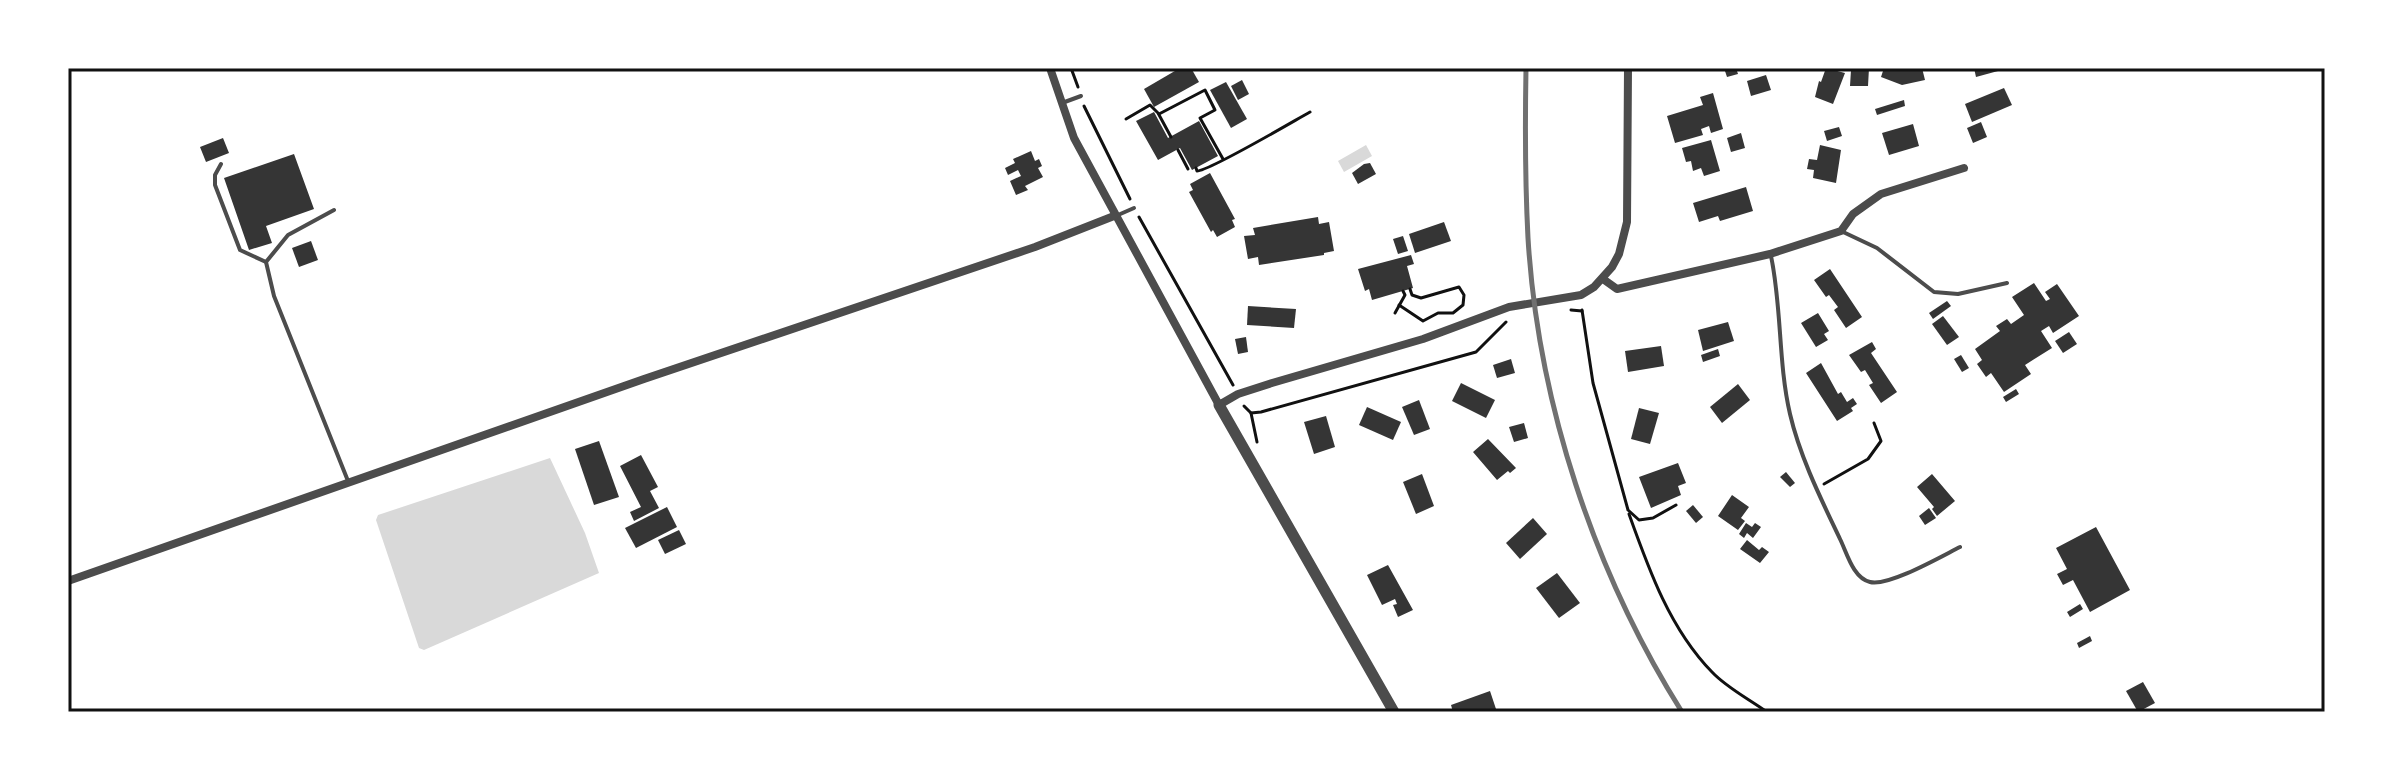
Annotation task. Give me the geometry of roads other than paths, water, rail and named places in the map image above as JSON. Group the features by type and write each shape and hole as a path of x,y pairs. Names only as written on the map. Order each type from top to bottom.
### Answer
{"street":[{"path":"1050,68 1074,138 1114,216 1394,712"},
{"path":"1219,405 1238,394 1272,383 1511,312 1581,295 1603,279 1619,254 1627,222 1628,68"},
{"path":"1603,279 1617,289 1770,254 1841,231 1853,214 1881,194 1964,168"},
{"path":"68,581 644,379 1035,247 1114,216"}],"lane":[{"path":"1060,104 1081,96"},
{"path":"221,164 215,175 215,185 240,250 266,262"},
{"path":"1114,216 1134,208"},
{"path":"266,262 288,235 334,210"},
{"path":"1841,231 1877,248 1934,292 1958,294 2007,283"},
{"path":"1770,254 1777,282 1782,366 1790,413 1817,488 1855,571 1868,582 1883,583 1960,547"},
{"path":"266,262 274,296 349,483"}],"railway":[{"path":"1526,68 1528,238 1534,300 1558,424 1597,544 1622,602 1682,712"}]}
